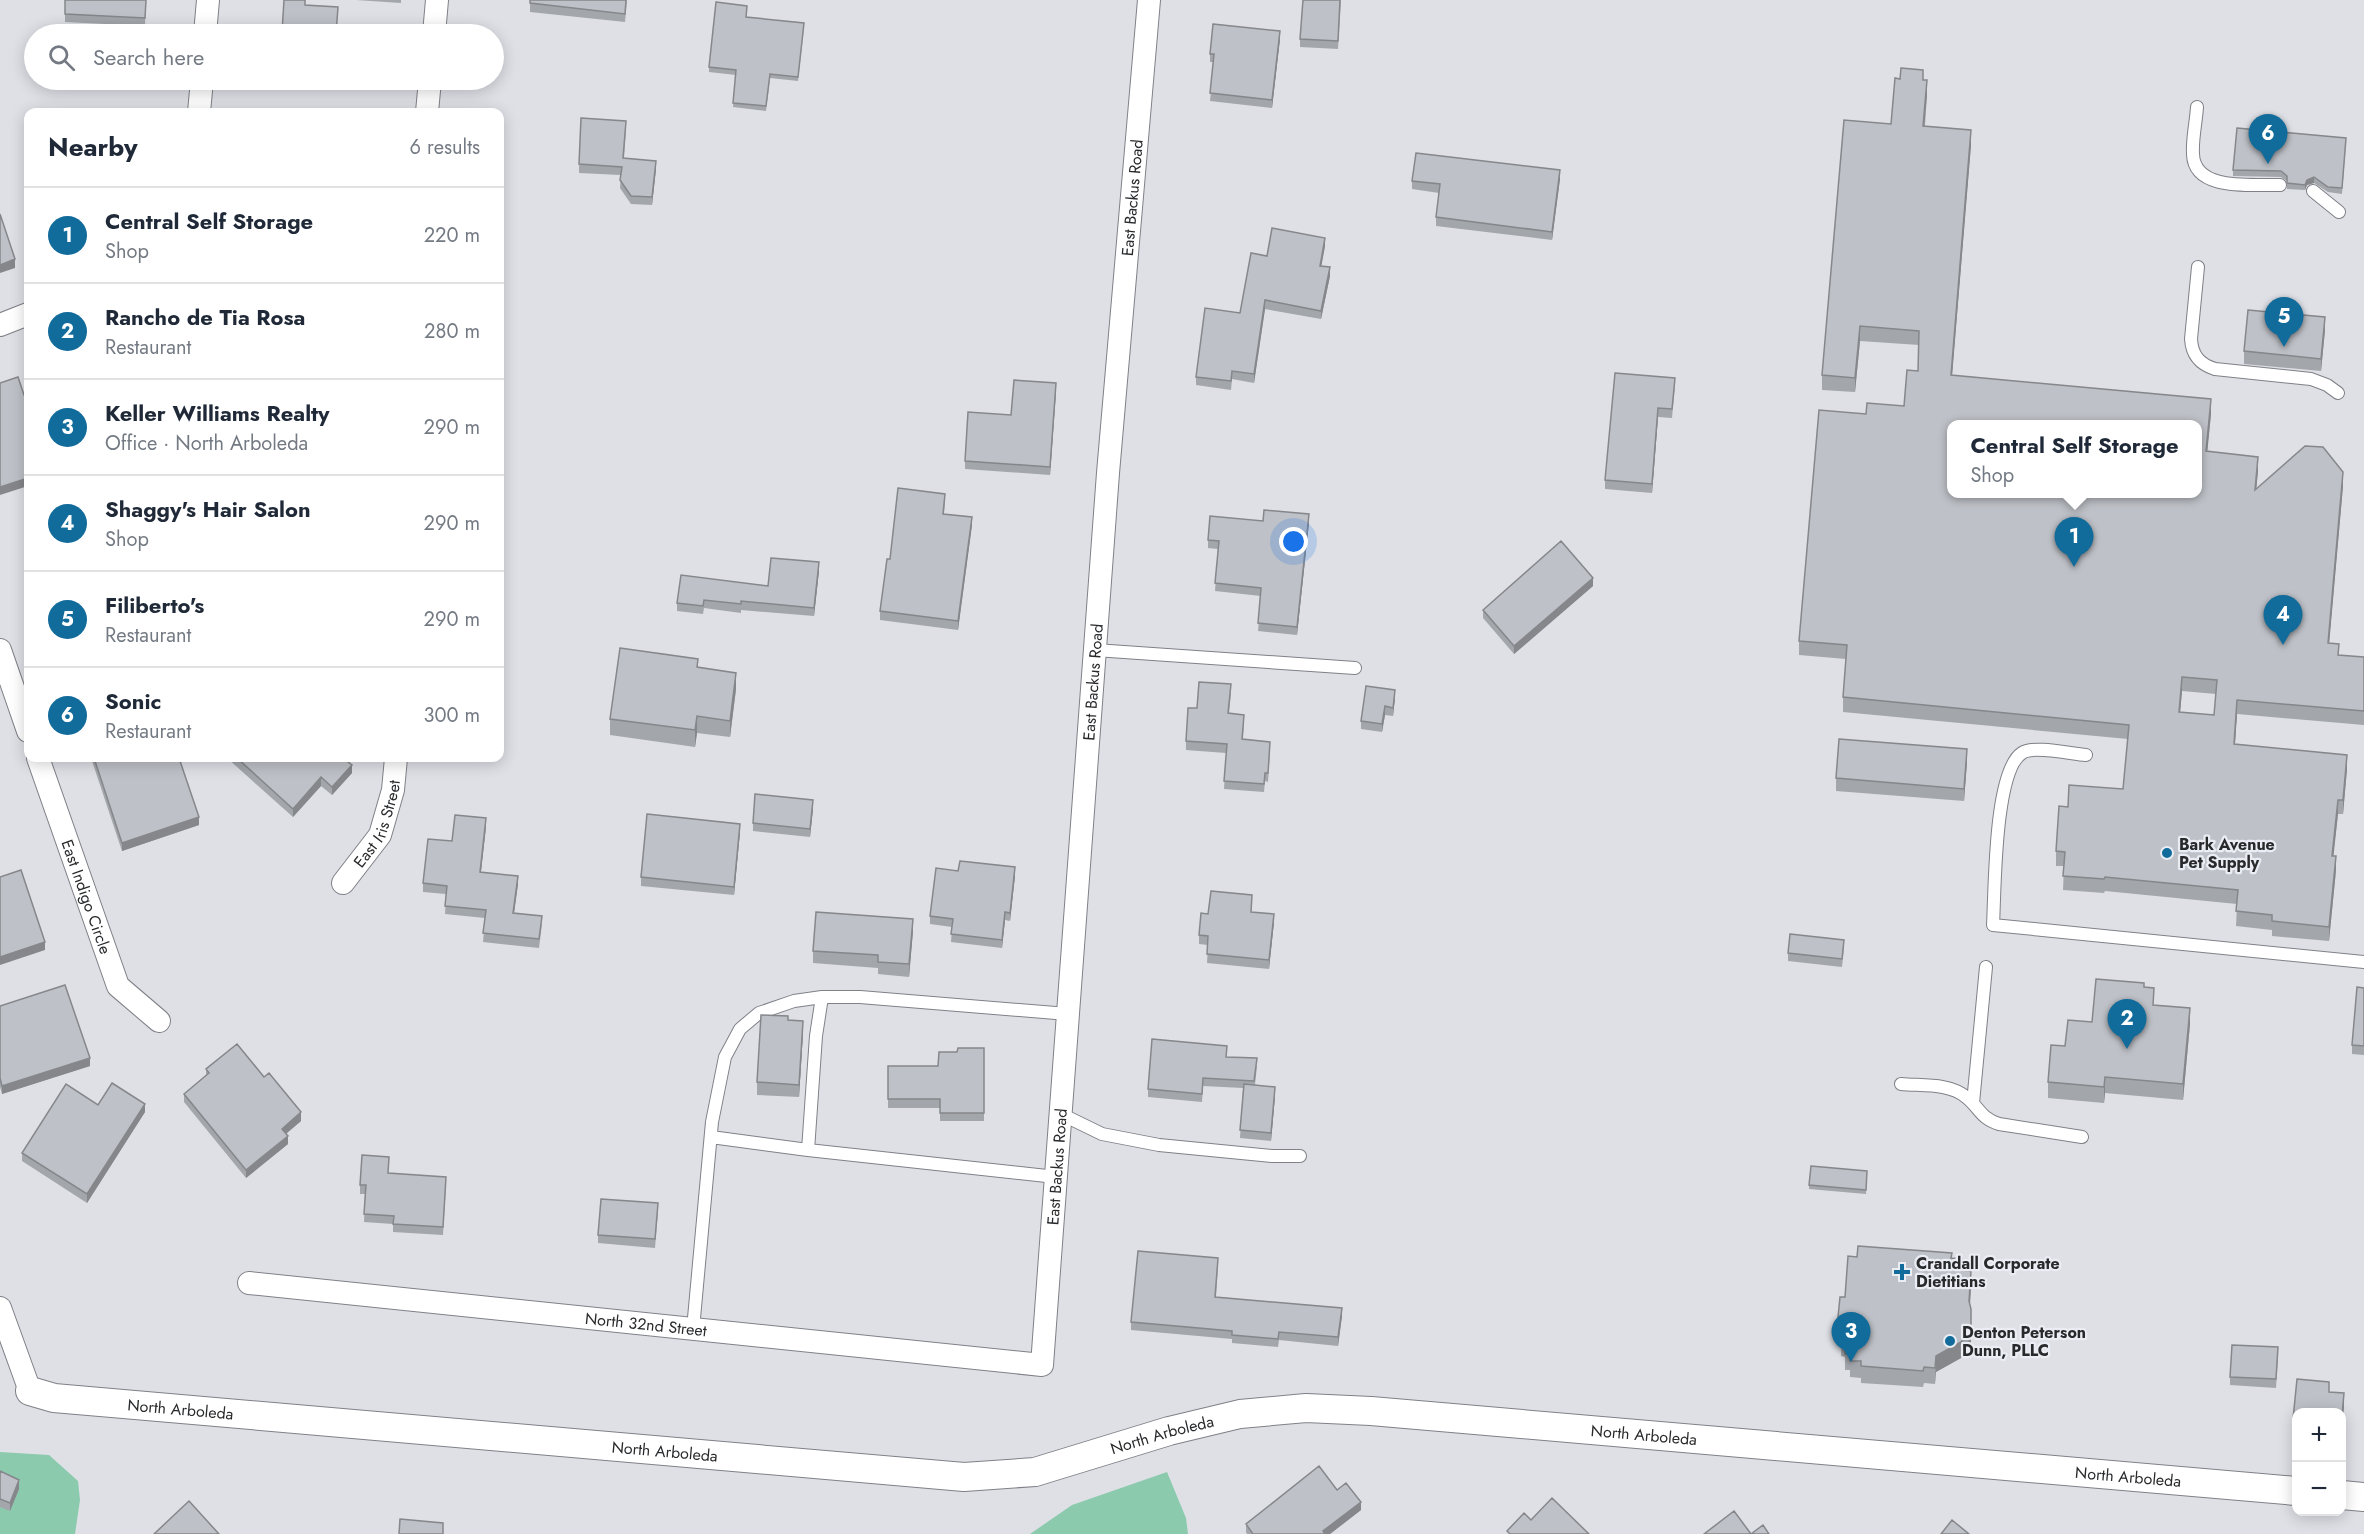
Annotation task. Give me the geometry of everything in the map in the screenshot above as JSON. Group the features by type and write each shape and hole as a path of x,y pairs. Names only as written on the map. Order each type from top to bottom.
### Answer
{"street":[{"path":"206,24 208,0"},
{"path":"435,24 437,0"},
{"name":"East Backus Road","path":"1042,1365 1108,473 1149,0"},
{"path":"199,108 201,90"},
{"path":"427,108 429,90"},
{"path":"0,325 24,316"},
{"path":"0,650 24,715"},
{"name":"East Indigo Circle","path":"39,762 118,986 159,1021"},
{"name":"East Iris Street","path":"343,883 381,835 393,790 396,762"},
{"name":"North 32nd Street","path":"249,1283 1042,1365"},
{"path":"0,1308 30,1391"},
{"name":"North Arboleda","path":"30,1391 54,1398 964,1478 1035,1472 1169,1431 1240,1414 1306,1408 1395,1413 2292,1491"},
{"path":"2346,1495 2364,1497"}],"lane":[{"path":"2197,107 2193,156 2196,168 2207,179 2224,183 2280,185"},
{"path":"2313,191 2339,212"},
{"path":"2198,267 2191,339 2192,348 2200,362 2215,369 2318,381 2338,393"},
{"path":"1095,650 1355,668"},
{"path":"2086,755 2032,750 2021,753 2013,763 2001,796 1993,925 2364,962"},
{"path":"1973,1104 1986,967"},
{"path":"693,1329 711,1137 725,1057 740,1029 759,1014 794,1001 822,997 860,997 1068,1014"},
{"path":"808,1150 816,1036 822,997"},
{"path":"1901,1084 1948,1088 1967,1097 1989,1121 2041,1132 2082,1137"},
{"path":"1060,1114 1102,1134 1159,1145 1272,1156 1300,1156"},
{"path":"711,1137 1056,1178"}],"green space":[{"path":"0,1452 49,1455 78,1481 80,1500 75,1534 0,1534"},
{"path":"1167,1472 1186,1518 1188,1534 1030,1534 1072,1505"}],"building":[{"path":"65,0 146,0 145,18 65,14"},
{"path":"284,0 305,0 305,5 338,7 337,24 282,24"},
{"path":"530,0 626,0 625,14 530,3"},
{"path":"1303,0 1340,0 1338,41 1300,39"},
{"path":"716,2 747,6 746,17 804,23 798,77 770,74 766,106 733,103 736,70 709,67"},
{"path":"1213,24 1280,31 1272,100 1210,93 1214,54 1210,54"},
{"path":"1901,68 1923,70 1923,80 1927,80 1923,126 1971,130 1951,375 2211,399 2206,451 2258,457 2255,490 2305,446 2323,447 2343,472 2328,643 2339,644 2338,655 2364,657 2364,711 2237,700 2234,744 2347,755 2343,800 2338,800 2332,856 2336,856 2329,927 2272,921 2272,915 2236,911 2238,890 2105,877 2104,879 2063,876 2065,852 2056,851 2059,806 2068,807 2069,785 2123,789 2129,725 1843,697 1847,645 1799,641 1819,410 1866,414 1867,403 1904,406 1907,370 1918,371 1919,331 1860,326 1855,378 1822,375 1844,120 1891,124 1895,78 1900,79","holes":["2182,677 2217,680 2214,715 2179,712"]},
{"path":"581,118 626,121 623,158 656,161 652,197 631,196 620,180 622,167 579,164"},
{"path":"2237,128 2346,138 2342,188 2328,187 2314,177 2307,180 2305,185 2287,183 2287,176 2281,171 2233,170"},
{"path":"1416,153 1560,170 1552,232 1436,217 1440,184 1412,181"},
{"path":"0,214 15,259 0,265"},
{"path":"1272,228 1325,238 1320,266 1330,267 1321,311 1265,300 1254,374 1232,371 1231,381 1196,377 1205,308 1240,313 1251,253 1267,256"},
{"path":"2248,310 2325,317 2321,359 2244,351"},
{"path":"1615,373 1675,378 1672,409 1658,408 1652,484 1605,480"},
{"path":"18,377 24,395 24,479 0,487 0,383"},
{"path":"1014,380 1056,383 1050,467 965,461 968,412 1011,415"},
{"path":"898,488 945,494 943,514 972,517 958,621 880,611 887,559 890,559"},
{"path":"1264,510 1309,514 1297,627 1258,623 1261,588 1215,583 1219,541 1208,540 1210,516 1263,521"},
{"path":"1561,541 1593,578 1514,646 1483,610"},
{"path":"771,558 819,562 814,608 741,601 741,604 704,600 703,606 677,603 681,575 768,586"},
{"path":"620,648 698,659 697,667 736,673 730,721 697,716 695,730 610,719"},
{"path":"1199,682 1231,684 1228,713 1244,715 1242,739 1270,742 1268,773 1265,773 1264,784 1224,781 1227,744 1186,741 1188,708 1197,708"},
{"path":"1366,686 1395,690 1393,708 1385,706 1382,724 1361,721"},
{"path":"1839,739 1967,749 1964,789 1836,778"},
{"path":"95,762 180,762 199,817 122,843"},
{"path":"241,762 348,762 352,765 332,787 321,777 293,809"},
{"path":"755,794 813,800 810,829 753,823"},
{"path":"647,814 740,824 734,887 641,877"},
{"path":"455,815 486,818 480,872 518,876 513,913 542,916 539,939 483,933 486,910 445,906 447,886 423,883 428,839 452,841"},
{"path":"960,861 1015,867 1010,913 1005,912 1002,940 951,934 953,919 930,916 936,868 958,871"},
{"path":"21,870 45,942 0,957 0,877"},
{"path":"1211,891 1252,895 1251,912 1274,914 1269,960 1207,954 1208,936 1199,935 1201,913 1208,914"},
{"path":"816,912 913,919 909,964 878,962 878,955 813,951"},
{"path":"1790,934 1844,940 1842,959 1788,953"},
{"path":"2096,979 2144,983 2144,987 2154,988 2153,1005 2190,1008 2183,1084 2105,1077 2104,1087 2048,1082 2051,1045 2065,1046 2068,1020 2092,1022"},
{"path":"65,985 90,1058 2,1086 0,1006"},
{"path":"2357,987 2364,988 2364,1046 2352,1045"},
{"path":"761,1015 788,1016 788,1020 803,1021 799,1085 757,1082"},
{"path":"1152,1039 1227,1046 1226,1057 1257,1058 1254,1081 1203,1078 1202,1094 1148,1089"},
{"path":"237,1044 264,1077 269,1073 301,1112 282,1129 288,1136 246,1170 184,1094 209,1073 206,1069"},
{"path":"958,1048 984,1048 984,1113 940,1113 940,1099 888,1099 888,1066 938,1066 939,1052 957,1052"},
{"path":"112,1083 145,1104 87,1194 22,1153 66,1084 98,1105"},
{"path":"1244,1084 1275,1087 1271,1133 1240,1130"},
{"path":"362,1155 389,1157 388,1173 446,1177 443,1227 393,1224 394,1216 364,1214 366,1185 360,1185"},
{"path":"1811,1166 1867,1171 1866,1190 1809,1185"},
{"path":"601,1199 658,1203 655,1239 598,1235"},
{"path":"1858,1246 1952,1253 1951,1258 1962,1259 1961,1270 1971,1271 1969,1301 1971,1326 1969,1332 1961,1342 1936,1356 1935,1368 1924,1367 1923,1371 1861,1366 1861,1361 1850,1361 1850,1354 1845,1354 1846,1340 1841,1340 1843,1317 1838,1317 1840,1297 1845,1297 1848,1256 1857,1257"},
{"path":"1138,1251 1218,1258 1215,1297 1342,1308 1338,1337 1279,1332 1278,1339 1232,1335 1232,1331 1131,1322"},
{"path":"2232,1345 2278,1347 2276,1379 2230,1377"},
{"path":"2297,1379 2329,1382 2329,1392 2344,1393 2343,1408 2294,1408"},
{"path":"1319,1466 1337,1490 1346,1483 1361,1502 1323,1531 1325,1534 1253,1534 1246,1524"},
{"path":"0,1471 19,1480 10,1503 0,1499"},
{"path":"1552,1498 1589,1534 1510,1534 1507,1531 1524,1513 1531,1520"},
{"path":"189,1501 219,1534 154,1534"},
{"path":"1734,1511 1751,1534 1704,1534"},
{"path":"400,1519 443,1523 443,1534 399,1534"},
{"path":"1952,1520 1969,1534 1941,1534"},
{"path":"1763,1525 1769,1534 1751,1534"}],"place":[{"name":"Sonic","path":"2268,164"},
{"name":"Filiberto's","path":"2284,347"},
{"name":"Central Self Storage","path":"2074,567"},
{"name":"Shaggy's Hair Salon","path":"2283,645"},
{"name":"Bark Avenue Pet Supply","path":"2167,853"},
{"name":"Rancho de Tia Rosa","path":"2127,1049"},
{"name":"Crandall Corporate Dietitians","path":"1902,1272"},
{"name":"Denton Peterson Dunn, PLLC","path":"1950,1341"},
{"name":"Keller Williams Realty","path":"1851,1362"}]}
